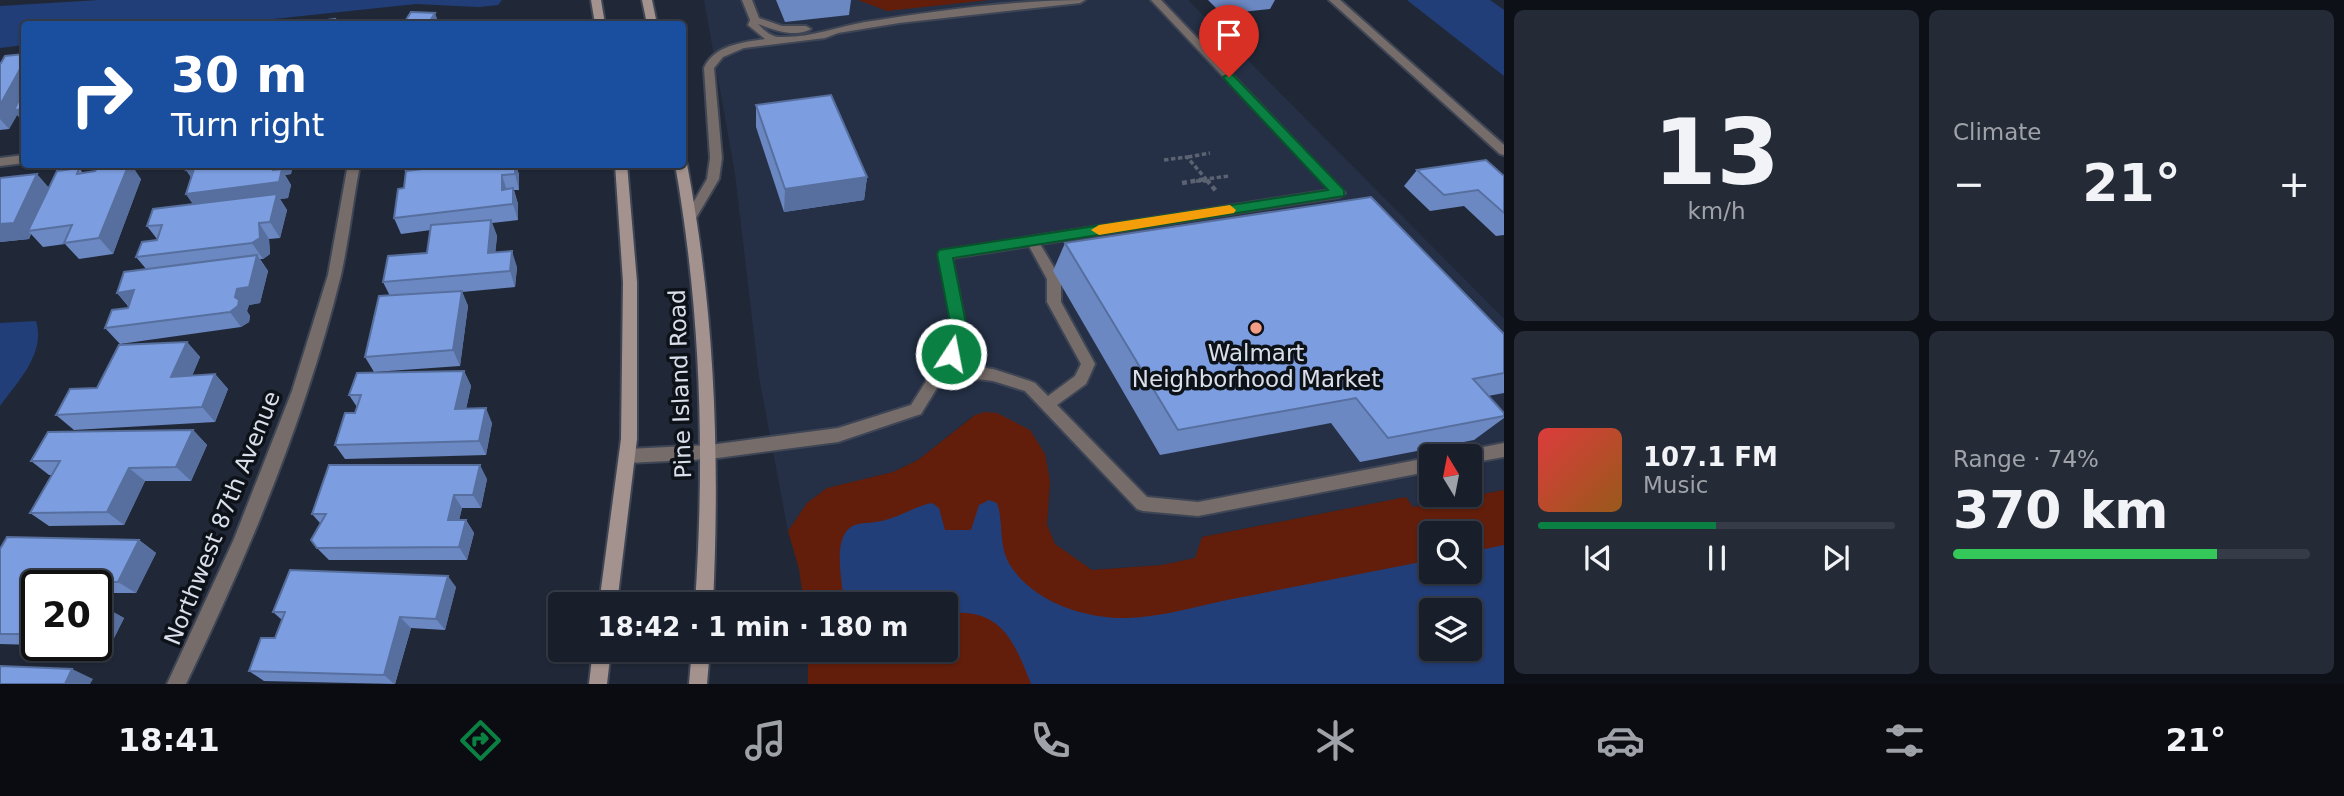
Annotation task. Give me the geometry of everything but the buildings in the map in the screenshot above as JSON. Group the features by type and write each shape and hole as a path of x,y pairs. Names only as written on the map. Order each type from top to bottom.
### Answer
{"main road":[{"path":"596,0 600,21"},
{"path":"647,0 651,21"},
{"name":"Pine Island Road","path":"610,592 627,456 630,282 621,168"},
{"name":"Pine Island Road","path":"682,168 701,272 710,452 704,592"},
{"path":"598,684 601,662"},
{"path":"698,684 700,662"}],"street":[{"path":"747,0 755,20 753,25 777,40"},
{"path":"755,20 780,29 821,27 835,30 1080,0"},
{"path":"627,456 710,452 838,435 916,410 961,338 945,254 1343,195 1156,0"},
{"path":"1334,0 1504,150"},
{"path":"692,215 713,179 716,158 708,75 712,61 729,49 742,45 825,35 835,30"},
{"path":"0,162 21,159"},
{"name":"Northwest 87th Avenue","path":"176,684 205,627 284,438 331,287 353,168"},
{"path":"1032,240 1054,279 1054,302 1088,364 1081,380 1047,404"},
{"path":"942,369 993,375 1030,387 1143,504 1198,509 1419,466"},
{"path":"1482,454 1504,450"}],"path":[{"path":"1164,160 1210,153"},
{"path":"1187,157 1219,195"},
{"path":"1182,183 1229,176"}],"shaded area":[{"path":"704,0 1188,0 1504,319 1504,490 1482,494 1482,444 1419,444 1419,506 1413,507 1406,497 1202,537 1195,558 1162,565 1092,570 1055,545 1047,525 1050,481 974,415 918,460 893,472 827,488 807,503 788,531 759,377 735,174"},
{"path":"858,0 989,0 887,11"},
{"path":"985,412 997,413 1030,430 1045,454 1050,481 1047,525 1055,544 1092,570 1162,565 1195,558 1202,537 1406,497 1413,507 1419,508 1482,508 1482,494 1504,490 1504,684 808,684 808,662 958,662 958,592 802,592 788,531 807,503 827,488 893,472 918,460 975,415"}],"water":[{"path":"99,0 502,0 498,5 479,7 416,4 253,21 21,21 21,45 0,48 0,6"},
{"path":"1407,0 1490,0 1504,10 1504,76"},
{"path":"36,321 38,333 34,355 22,377 0,406 0,323"},
{"path":"989,500 997,503 1006,557 1020,578 1032,589 1062,606 1111,618 1167,613 1419,562 1419,584 1482,584 1482,550 1504,545 1504,684 1031,684 1018,653 1002,630 979,615 958,613 958,592 843,592 840,558 843,536 858,524 878,522 932,503 939,508 945,530 971,530 979,505"}],"slow traffic":[{"path":"1099,230 1230,210"}],"place":[{"name":"Walmart Neighborhood Market","path":"1256,328"}],"route":[{"path":"951,354 961,338 945,254 1339,193 1229,77"}]}
